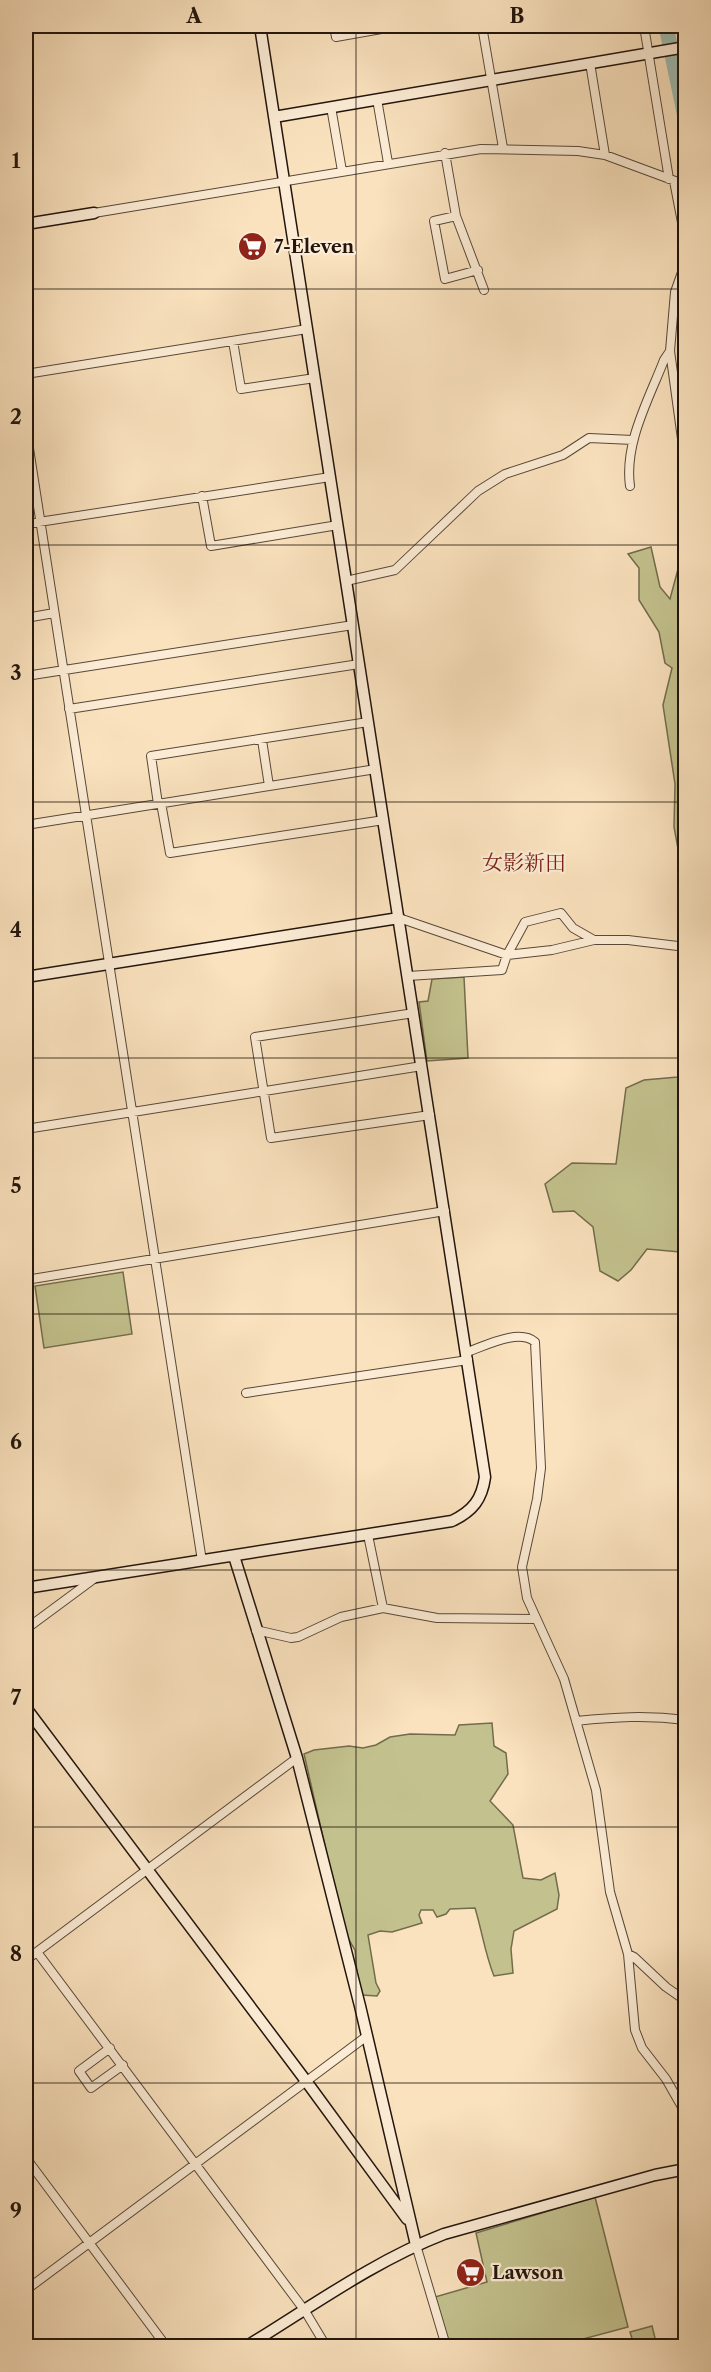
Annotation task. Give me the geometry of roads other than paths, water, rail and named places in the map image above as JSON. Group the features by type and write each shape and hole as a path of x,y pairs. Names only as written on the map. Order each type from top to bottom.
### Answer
{"street":[{"path":"26,1588 452,1521 466,1514 481,1496 485,1477 260,26"},
{"path":"334,26 336,37 396,26"},
{"path":"482,26 503,148"},
{"path":"644,26 686,243"},
{"path":"274,117 685,47"},
{"path":"590,63 605,155"},
{"path":"377,99 388,163"},
{"path":"331,108 342,171"},
{"path":"26,224 445,153 503,148 578,151 605,155 686,185"},
{"path":"445,153 456,216 484,290"},
{"path":"456,216 434,221 445,279 478,270"},
{"path":"686,261 675,292 670,351 686,468"},
{"path":"26,374 307,330"},
{"path":"233,341 241,389 315,378"},
{"path":"630,486 628,470 633,440 664,360 670,351"},
{"path":"26,429 202,1561"},
{"path":"346,582 395,570 478,491 505,474 562,455 589,438 633,440"},
{"path":"26,524 330,477"},
{"path":"202,496 211,546 338,525"},
{"path":"26,618 54,613"},
{"path":"26,676 353,625"},
{"path":"69,710 359,664"},
{"path":"368,722 151,756 170,853 384,820"},
{"path":"262,740 269,786"},
{"path":"26,825 376,769"},
{"path":"408,976 502,970 507,954 525,922 561,914 573,928 594,940"},
{"path":"26,977 399,918 507,954 552,950 594,940 628,940 686,947"},
{"path":"414,1013 255,1036 271,1138 430,1115"},
{"path":"26,1129 422,1066"},
{"path":"26,1280 445,1211"},
{"path":"246,1393 467,1356 514,1338 531,1338 536,1342 541,1468 522,1567 526,1598 564,1679 596,1790 610,1892 628,1954 635,2030 642,2048 666,2079 686,2114"},
{"path":"368,1535 383,1608"},
{"path":"234,1556 297,1758 367,2036 416,2245 446,2346"},
{"path":"26,1629 99,1575"},
{"path":"256,1630 291,1638 298,1637 341,1617 383,1608 437,1618 535,1619"},
{"path":"26,1708 411,2224"},
{"path":"576,1721 620,1716 653,1716 686,1720"},
{"path":"26,1960 297,1758"},
{"path":"37,1952 305,2311 327,2346"},
{"path":"628,1954 686,2001"},
{"path":"26,2290 367,2036"},
{"path":"110,2048 78,2072 91,2088 123,2065"},
{"path":"26,2158 166,2346"},
{"path":"247,2346 416,2245 444,2234 655,2175 686,2169"},
{"path":"26,2340 29,2346"}],"waterway":[{"path":"666,26 686,122"}],"place":[{"name":"7-Eleven","path":"253,247"},
{"name":"Lawson","path":"471,2273"}],"district":[{"name":"女影新田","path":"524,863"}]}
